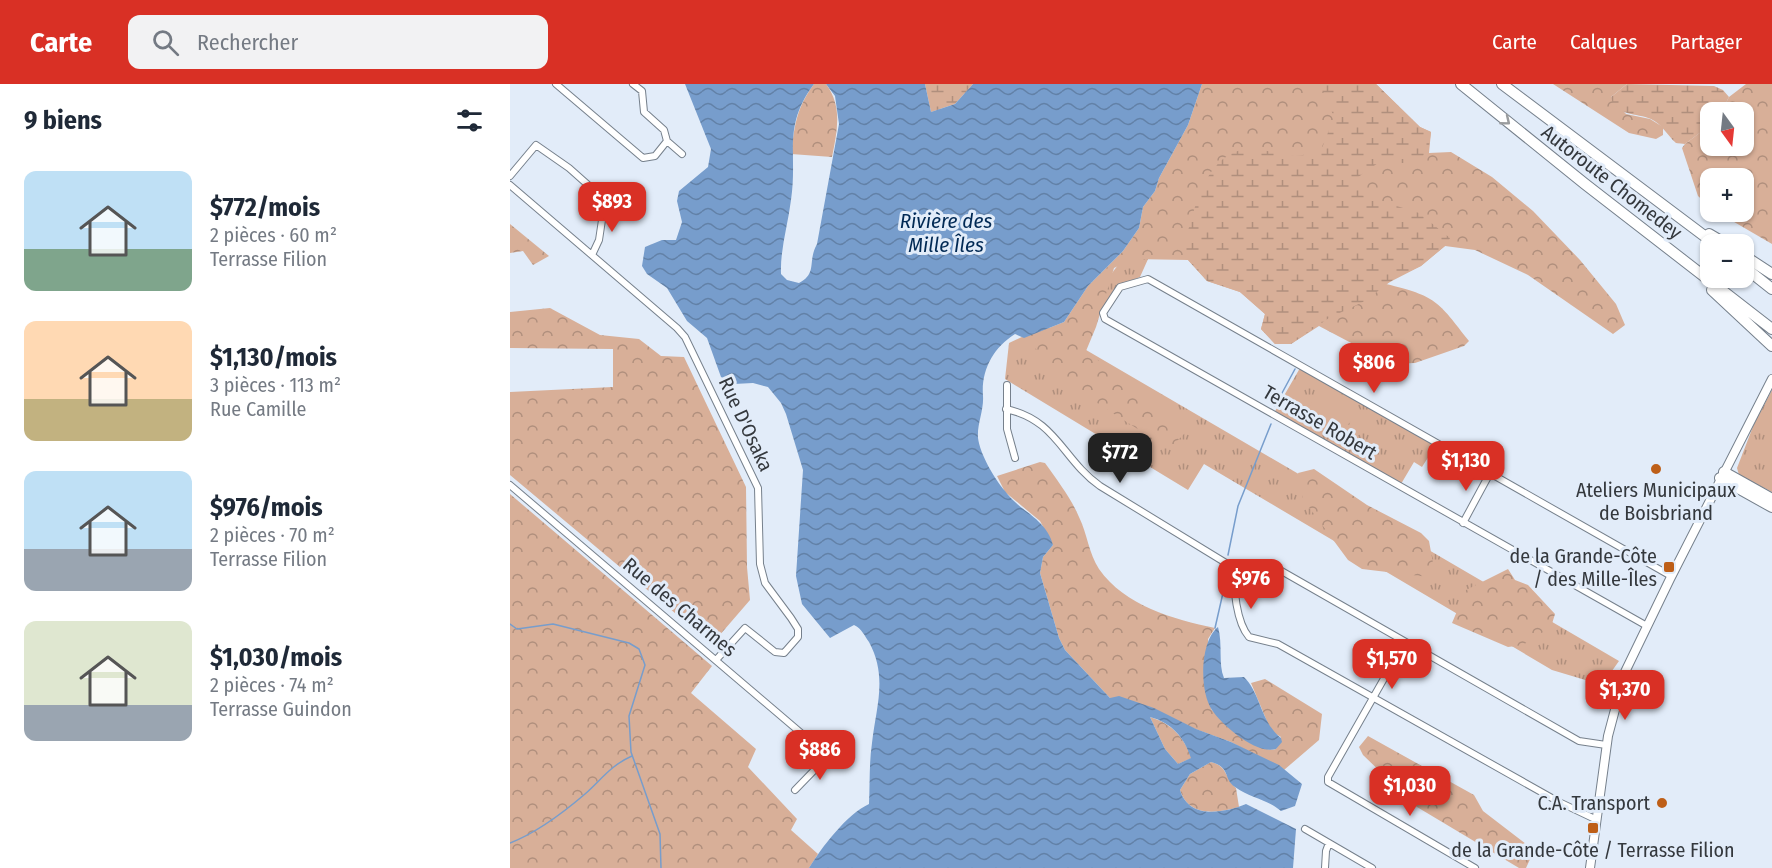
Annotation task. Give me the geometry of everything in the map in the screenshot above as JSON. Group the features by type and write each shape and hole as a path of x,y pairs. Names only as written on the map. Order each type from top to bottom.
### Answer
{"highway":[{"name":"Autoroute Chomedey","path":"1461,84 1772,329"},
{"name":"Autoroute Chomedey","path":"1502,84 1702,234"},
{"path":"1671,211 1709,234"},
{"path":"1656,239 1772,346"},
{"path":"1754,262 1772,274"},
{"path":"1754,275 1772,289"},
{"path":"1722,475 1772,499"},
{"path":"1722,475 1772,507"}],"main road":[{"path":"1590,868 1606,745 1623,679 1671,576 1772,379"}],"street":[{"path":"556,84 643,158 655,156 667,141"},
{"path":"633,84 642,91 644,112 664,130 667,141 682,154"},
{"path":"510,176 536,145 568,168 605,200 599,240 592,255"},
{"name":"Rue D'Osaka","path":"510,185 677,327 685,337 758,488 760,564 765,583 798,629 798,637 784,653 775,652 745,628 716,660"},
{"name":"Terrasse Robert","path":"1490,473 1148,279 1120,287 1108,305 1104,317 1647,626"},
{"path":"1007,385 1007,429 1015,458"},
{"path":"1006,409 1031,418 1050,430 1080,469 1100,486 1236,569 1251,574 1270,568 1278,569 1580,741 1606,745"},
{"path":"1463,523 1490,473 1671,576"},
{"name":"Rue des Charmes","path":"510,484 828,756 795,790"},
{"path":"1236,569 1239,611 1243,629 1248,637 1271,640 1559,802 1598,820"},
{"path":"1390,668 1328,781 1332,787 1475,868"},
{"path":"1305,829 1372,868"},
{"path":"1325,868 1329,843"}],"green space":[{"path":"814,84 826,84 835,101 836,138 832,157 791,154 797,117 803,101"},
{"path":"925,84 973,84 955,104 931,112"},
{"path":"1202,84 1376,84 1420,127 1431,132 1429,153 1451,152 1492,177 1533,211 1580,260 1616,304 1625,325 1613,334 1528,275 1475,250 1445,246 1421,266 1386,284 1416,292 1435,302 1469,341 1464,346 1415,363 1391,364 1319,326 1291,344 1275,344 1261,329 1265,314 1240,292 1207,281 1188,260 1133,259 1114,268 1096,327 1086,351 1185,427 1185,433 1172,446 1166,447 1089,398 1024,338 1064,322 1088,286 1123,251 1139,228 1143,207 1155,191 1159,178 1188,125"},
{"path":"1320,84 1376,84 1420,127 1431,132 1428,153 1410,163 1378,163 1354,180 1362,195 1419,213 1450,238 1445,246 1421,266 1395,278 1365,301 1329,318 1291,344 1275,344 1261,329 1265,314 1240,292 1207,281 1188,260 1183,249 1203,187 1211,172 1221,161 1234,152 1250,149 1295,156 1322,148 1334,117"},
{"path":"1553,84 1627,84 1611,97 1626,114 1650,119 1663,127 1663,135 1656,139 1629,133"},
{"path":"1627,84 1714,86 1723,90 1729,97 1726,102 1700,102 1700,133 1685,144 1676,143 1655,121 1617,108 1611,97"},
{"path":"1746,84 1772,84 1772,244 1734,222 1754,222 1754,168 1700,168 1700,198 1682,148 1700,133 1700,156 1754,156 1754,102 1726,102 1729,97"},
{"path":"510,224 549,256 533,265 523,251 510,253"},
{"path":"1157,239 1140,277 1116,287 1096,320 1094,297 1118,265"},
{"path":"550,308 600,335 639,339 661,356 684,357 746,487 747,567 750,600 712,644 510,475 510,392 613,387 613,349 510,348 510,312"},
{"path":"1045,326 1619,661 1602,685 1552,670 1204,464 1188,490 1005,379 1009,343"},
{"path":"1300,368 1436,445 1422,467 1414,462 1401,484 1274,413"},
{"path":"1329,387 1360,409 1355,417 1343,428 1335,430 1319,431 1302,426 1317,390"},
{"path":"1772,390 1772,492 1739,475 1737,468 1754,424"},
{"path":"1040,462 1045,463 1064,489 1082,523 1096,563 1110,582 1122,593 1151,609 1215,628 1208,639 1211,709 1251,742 1260,747 1276,749 1281,737 1271,731 1251,683 1265,679 1322,714 1319,740 1284,770 1231,742 1110,698 1065,650 1059,638 1040,573 1043,557 1053,545 1040,521 1005,492 997,476"},
{"path":"1314,469 1367,505 1421,533 1429,541 1435,574 1429,577 1362,569 1348,560 1303,499 1298,473"},
{"path":"510,494 712,666 691,693 756,749 748,767 797,819 791,830 818,854 809,868 510,868"},
{"path":"1508,569 1515,580 1528,585 1555,614 1551,627 1523,645 1508,647 1452,623 1466,590"},
{"path":"1150,717 1165,723 1176,732 1192,758 1178,764 1165,749"},
{"path":"1368,736 1474,795 1483,811 1530,847 1532,855 1526,868 1519,868 1417,807 1363,755 1359,747"},
{"path":"1211,762 1221,766 1236,788 1239,807 1222,811 1205,811 1190,805 1184,799 1180,790 1190,774"}],"water":[{"name":"Rivière des Mille Îles","path":"685,84 814,84 804,99 795,127 793,183 781,265 781,274 787,280 799,283 810,271 817,244 839,124 835,96 826,84 925,84 931,112 955,104 973,84 1202,84 1188,125 1159,178 1155,191 1143,207 1139,228 1123,251 1088,286 1064,322 1024,338 1015,334 1000,346 990,360 984,377 978,438 992,473 1001,486 1045,528 1050,536 1053,545 1043,557 1040,573 1059,638 1065,650 1110,698 1119,696 1154,708 1196,729 1231,742 1279,765 1302,784 1295,806 1281,811 1235,787 1222,767 1211,762 1190,774 1180,790 1185,800 1199,810 1208,812 1228,810 1246,804 1296,829 1293,868 809,868 844,823 869,804 871,751 879,692 878,667 869,642 859,628 854,625 830,638 802,604 796,576 803,470 781,403 768,387 753,383 734,384 721,377 707,338 687,321 667,288 647,274 642,266 645,247 662,240 676,240 682,222 677,201 679,191 708,167 711,149","holes":["1150,717 1171,727 1181,737 1191,758 1178,764 1165,749"]},
{"path":"1218,627 1224,678 1244,677 1250,684 1269,725 1281,738 1282,742 1276,749 1259,748 1231,731 1212,710 1208,702 1203,667 1208,643"}],"waterway":[{"path":"1275,406 1295,369"},
{"path":"1228,555 1238,506 1271,424"},
{"path":"1215,628 1225,584 1221,565"},
{"path":"510,624 517,629 553,624 629,643 639,649 645,665 629,716 631,752 660,834 661,868"},
{"path":"510,843 530,834 559,815 612,768 632,756"}],"place":[{"name":"Ateliers Municipaux de Boisbriand","path":"1656,469"},
{"name":"de la Grande-Côte / des Mille-Îles","path":"1669,567"},
{"name":"C.A. Transport","path":"1662,803"},
{"name":"de la Grande-Côte / Terrasse Filion","path":"1593,828"}]}
